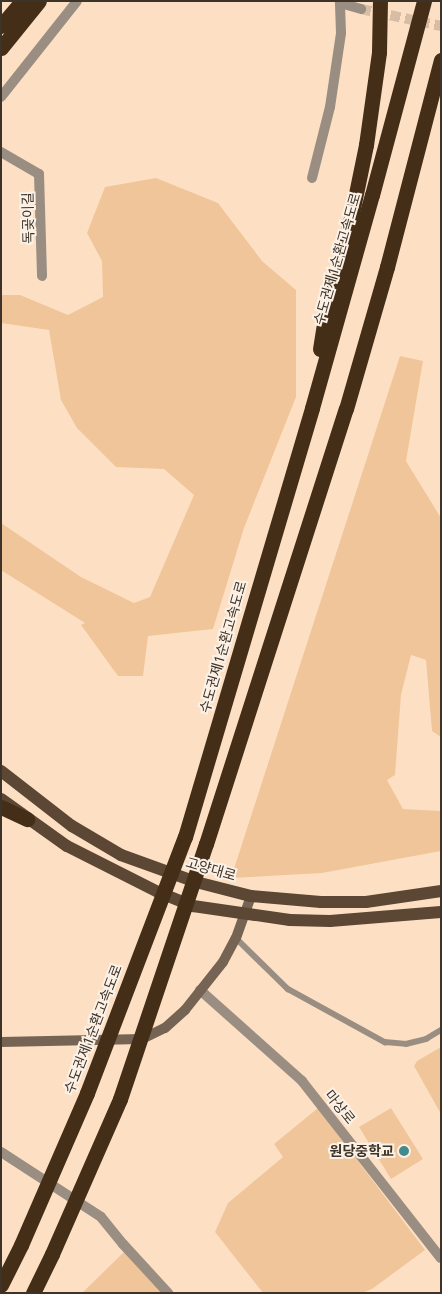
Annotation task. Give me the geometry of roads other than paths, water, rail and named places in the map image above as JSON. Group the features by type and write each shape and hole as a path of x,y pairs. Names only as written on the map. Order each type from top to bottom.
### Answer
{"highway":[{"path":"1,12 8,1"},
{"path":"1,26 22,1"},
{"path":"1,48 40,1"},
{"path":"312,408 325,318 351,218 366,145 379,52 380,1"},
{"name":"수도권제1순환고속도로","path":"1,1285 21,1245 87,1093 184,837 312,408 424,1"},
{"path":"33,1293 120,1099 206,844 346,409 387,267 441,60"},
{"path":"1,807 27,818"}],"main road":[{"name":"고양대로","path":"1,770 72,826 121,855 196,882 252,896 321,902 366,902 441,892"},
{"path":"1,799 67,846 158,892 193,906 290,920 330,921 441,912"}],"street":[{"path":"1,97 77,1"},
{"path":"312,178 330,107 341,33 340,2 361,9"},
{"name":"독곶이길","path":"1,152 40,174 42,276"},
{"path":"1,1042 142,1039 165,1028 185,1010 223,962 236,938 252,896"},
{"name":"마상로","path":"200,990 302,1081 441,1258"},
{"path":"1,1152 102,1216 123,1244 168,1293"}],"lane":[{"path":"236,938 288,989 385,1042 406,1044 426,1039 441,1030"}],"tunnel":[{"path":"361,9 441,26"}],"place":[{"name":"원당중학교","path":"404,1151"}]}
